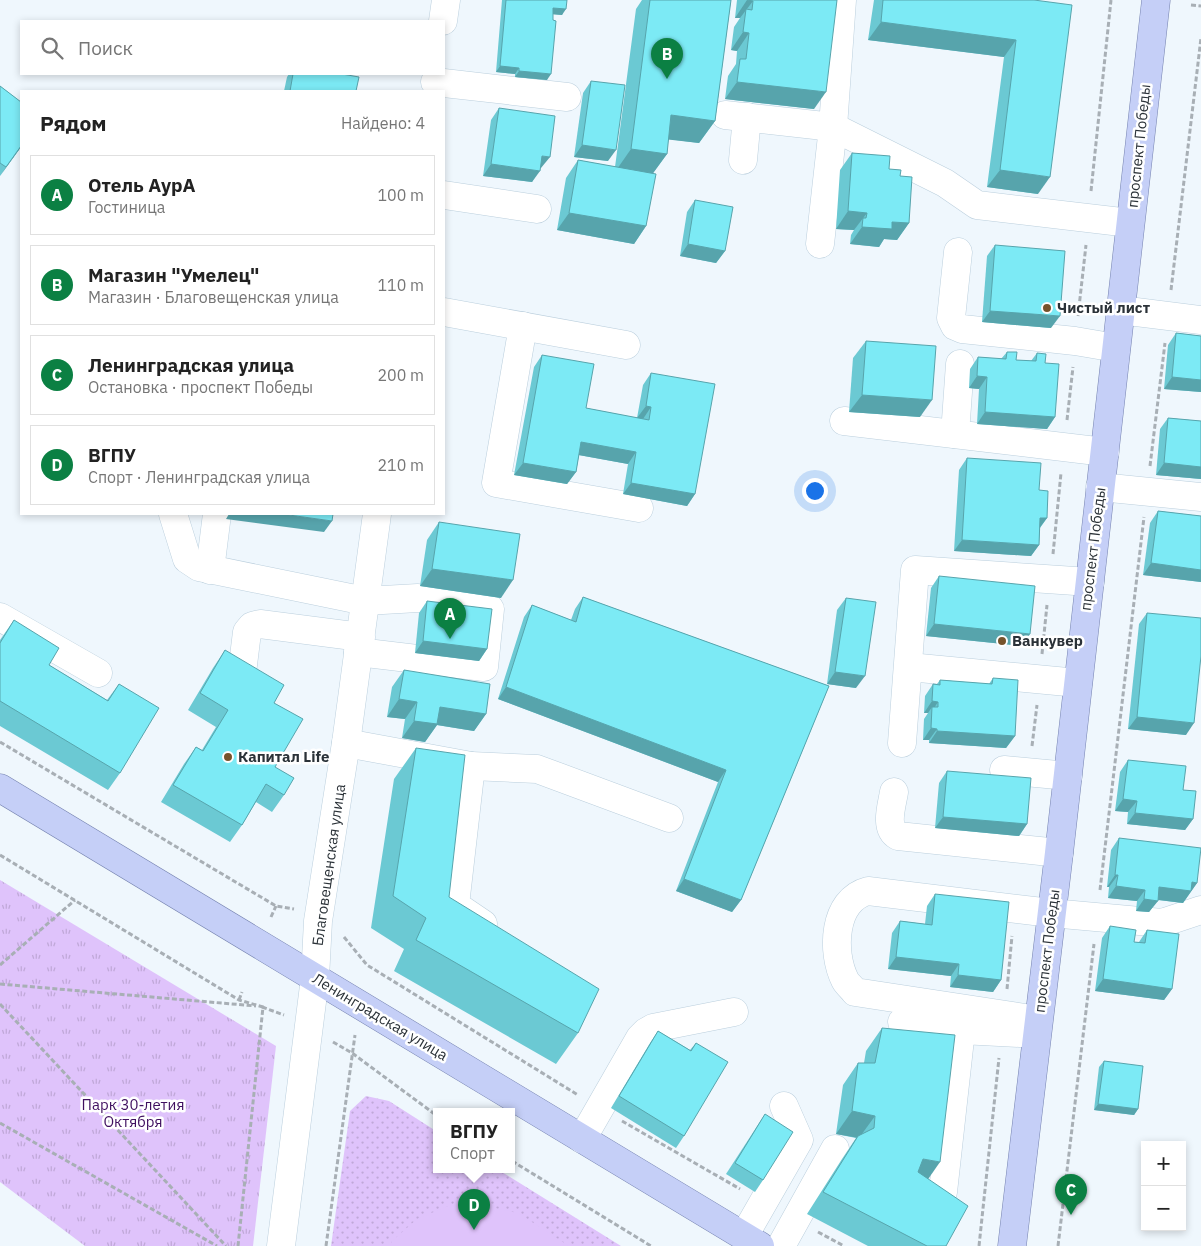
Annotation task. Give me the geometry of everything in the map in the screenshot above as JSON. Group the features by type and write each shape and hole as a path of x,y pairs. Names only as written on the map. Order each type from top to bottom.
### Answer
{"main road":[{"name":"проспект Победы","path":"1012,1246 1068,776 1156,0"},
{"name":"Ленинградская улица","path":"0,788 752,1241"}],"street":[{"path":"443,20 446,0"},
{"path":"820,244 833,127 842,0"},
{"path":"435,82 567,97"},
{"path":"743,160 736,116 833,127 945,183 977,205 1130,223"},
{"path":"445,195 537,209"},
{"path":"958,252 951,318 955,326 962,329 1075,341 1116,348"},
{"path":"1120,310 1201,320"},
{"path":"445,312 626,344"},
{"path":"523,326 496,483 639,508"},
{"path":"955,434 960,364"},
{"path":"844,421 1105,452"},
{"path":"1100,487 1201,497"},
{"path":"173,515 187,559 198,567 365,601 418,598 490,609 484,667 260,624 252,626 247,632 242,673"},
{"path":"210,570 217,515"},
{"name":"Благовещенская улица","path":"281,1246 315,978 318,921 346,743 377,515"},
{"path":"902,743 916,570 1090,582"},
{"path":"0,617 98,673"},
{"path":"909,667 1078,684"},
{"path":"346,743 471,766 537,769 669,818"},
{"path":"471,766 455,905 504,938"},
{"path":"1017,771 1068,776"},
{"path":"894,792 890,827 892,833 898,836 1059,853"},
{"path":"1037,1027 1003,1023 856,992 845,980 837,949 837,933 841,917 858,894 868,891 1051,913 1162,923 1201,910"},
{"path":"582,1139 640,1038 646,1032 653,1028 734,1012"},
{"path":"902,1022 961,1030 1003,1023"},
{"path":"943,1192 961,1030"},
{"path":"752,1241 799,1140 784,1106"},
{"path":"781,1246 835,1149"}],"path":[{"path":"1017,771 1039,679 1111,0"},
{"path":"1191,5 1201,6"},
{"path":"1058,1246 1201,38"},
{"path":"0,742 276,906 295,909"},
{"path":"0,855 239,1000 263,1007 308,1026 352,1054 433,1113"},
{"path":"0,965 75,900"},
{"path":"271,917 276,906"},
{"path":"979,1246 1015,908"},
{"path":"363,974 367,965"},
{"path":"0,984 263,1007"},
{"path":"239,1000 242,992"},
{"path":"0,1004 226,1246"},
{"path":"238,1246 263,1007"},
{"path":"326,1246 355,1036"},
{"path":"0,1123 217,1246"},
{"path":"515,1163 651,1246"}],"green space":[{"name":"Парк 30-летия Октября","path":"0,880 276,1046 253,1246 85,1246 0,1182"},
{"path":"366,1096 389,1101 433,1129 433,1173 503,1173 621,1246 331,1246 350,1111"},
{"path":"448,1206 485,1206 518,1213 569,1246 390,1246 392,1241 417,1219"}],"building":[{"path":"506,0 567,0 566,9 553,8 553,20 556,21 551,74 519,71 519,68 500,66"},
{"path":"650,0 731,0 715,121 671,115 667,154 631,149"},
{"path":"747,0 837,0 826,92 737,82 740,59 746,59 749,33 743,32 746,9 752,10 753,1"},
{"path":"883,0 1034,0 1072,5 1050,177 1000,170 1016,40 881,22"},
{"path":"293,75 348,75 359,77 356,90 290,90"},
{"path":"591,81 625,85 616,150 582,145"},
{"path":"0,86 20,101 20,147 6,167 0,163"},
{"path":"499,108 555,116 550,157 542,156 540,171 491,164"},
{"path":"852,153 890,156 889,169 901,170 900,176 912,177 909,223 892,222 892,229 862,227 863,218 866,218 867,213 848,211"},
{"path":"578,160 656,174 646,226 569,213"},
{"path":"695,200 733,207 725,251 688,244"},
{"path":"995,245 1065,251 1060,316 990,311"},
{"path":"1176,333 1201,336 1201,380 1172,377"},
{"path":"866,341 936,346 932,400 862,395"},
{"path":"1007,352 1017,352 1016,360 1036,361 1037,353 1046,354 1045,363 1059,364 1055,417 985,412 987,377 977,376 978,357 1006,359"},
{"path":"542,355 594,364 586,408 649,420 651,407 646,406 651,373 715,384 695,494 631,483 636,452 581,442 576,472 523,463"},
{"path":"1168,418 1201,421 1201,467 1164,463"},
{"path":"967,458 1041,463 1039,490 1048,491 1047,518 1040,518 1039,545 962,540"},
{"path":"1158,511 1201,516 1201,570 1151,563"},
{"path":"289,515 333,515 332,521"},
{"path":"439,522 520,534 513,580 432,569"},
{"path":"939,576 1035,586 1030,634 934,624"},
{"path":"583,597 829,686 741,900 684,879 726,770 506,687 532,605 576,622"},
{"path":"846,598 876,602 865,676 835,672"},
{"path":"427,601 492,609 487,649 423,641"},
{"path":"1147,613 1201,618 1201,656 1194,723 1137,717"},
{"path":"14,620 59,648 49,665 108,701 119,684 159,708 120,773 0,701 0,643"},
{"path":"225,650 284,685 274,703 303,719 275,767 294,778 284,795 266,784 242,825 173,785 196,747 203,751 228,710 200,693"},
{"path":"404,670 490,684 486,714 440,707 437,724 414,721 417,702 399,699"},
{"path":"993,678 1018,680 1015,736 937,731 937,729 931,728 932,707 938,707 938,702 932,701 933,684 940,685 940,680 992,684"},
{"path":"416,748 465,755 449,897 599,989 578,1033 416,940 426,918 393,896"},
{"path":"1128,760 1186,766 1183,790 1196,791 1193,819 1135,813 1137,801 1123,799"},
{"path":"947,771 1031,778 1027,824 943,817"},
{"path":"1119,838 1201,848 1197,883 1192,882 1191,891 1159,887 1158,901 1144,899 1145,890 1116,886 1118,875 1115,875"},
{"path":"935,894 1009,902 1001,980 958,975 959,964 896,957 900,921 932,925"},
{"path":"1110,926 1136,930 1134,942 1145,943 1147,930 1179,934 1172,989 1103,979"},
{"path":"882,1028 955,1035 940,1162 923,1159 918,1172 968,1206 946,1246 927,1246 823,1192 858,1136 874,1128 875,1116 852,1111 858,1063 875,1063"},
{"path":"658,1031 691,1051 696,1043 728,1062 684,1136 619,1096"},
{"path":"1104,1061 1143,1066 1138,1109 1098,1104"},
{"path":"765,1114 793,1132 763,1180 735,1163"}],"place":[{"name":"Магазин \"Умелец\"","path":"667,79"},
{"name":"Чистый лист","path":"1047,308"},
{"name":"Отель АурА","path":"450,639"},
{"name":"Ванкувер","path":"1002,641"},
{"name":"Капитал Life","path":"228,757"},
{"name":"Ленинградская улица","path":"1071,1215"},
{"name":"ВГПУ","path":"474,1230"}]}
